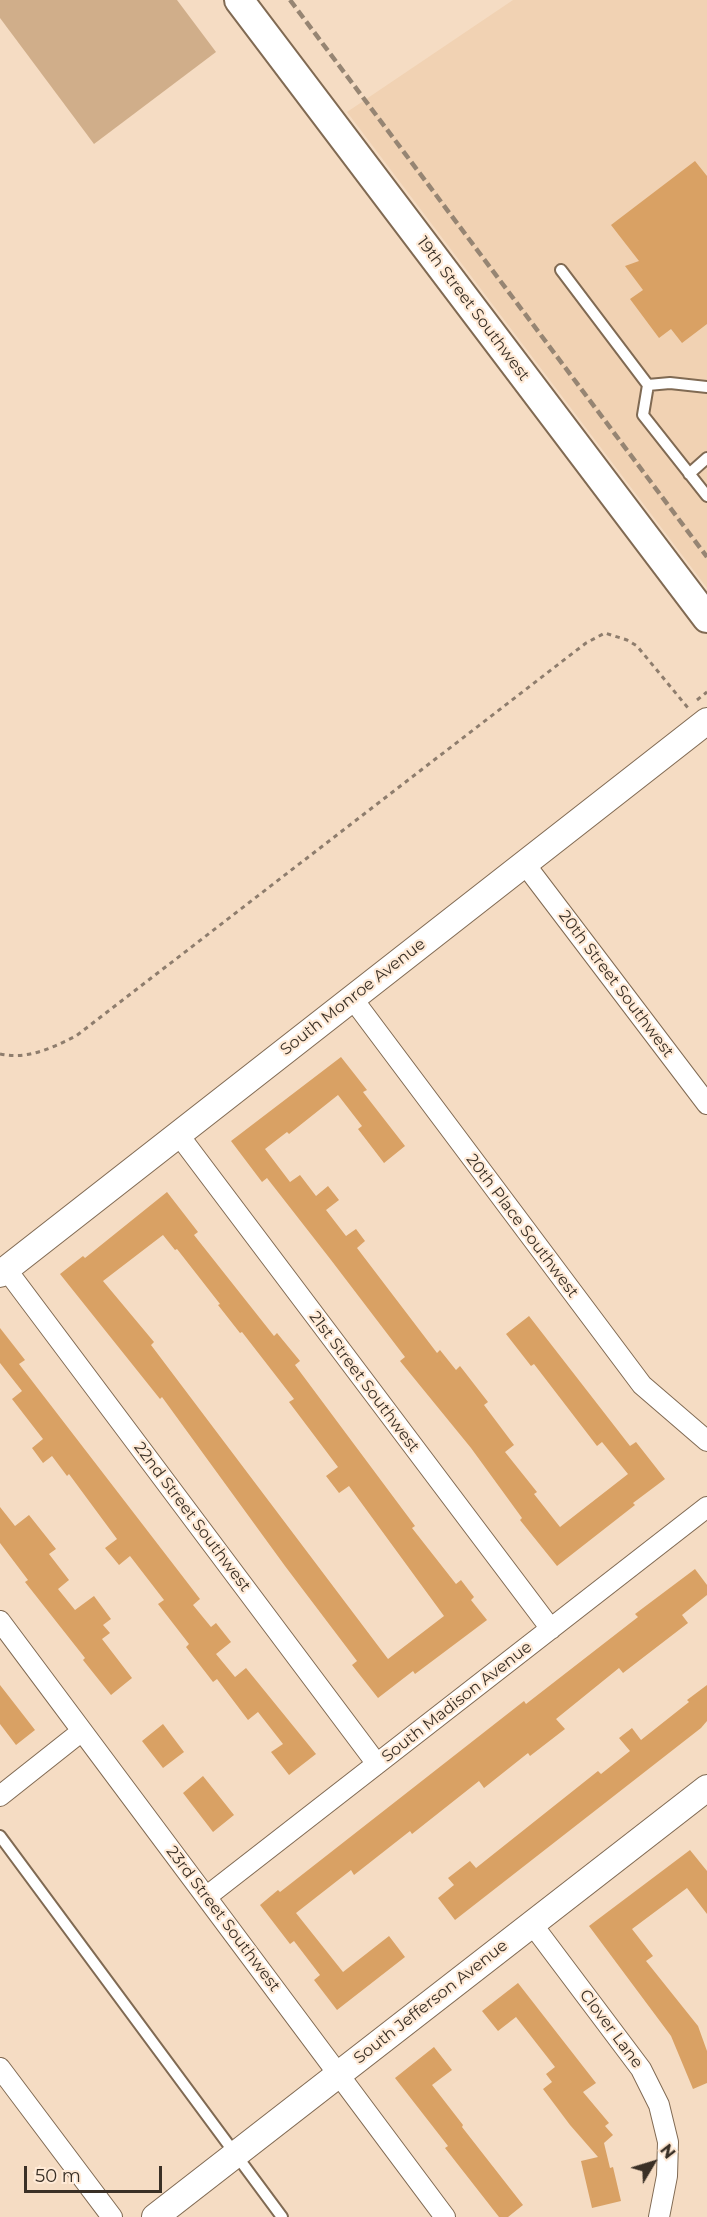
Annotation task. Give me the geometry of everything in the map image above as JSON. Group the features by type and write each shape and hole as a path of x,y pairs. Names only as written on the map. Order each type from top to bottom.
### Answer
{"main road":[{"name":"19th Street Southwest","path":"239,0 707,618"}],"street":[{"name":"South Monroe Avenue","path":"3,1271 524,863 702,719"},
{"name":"20th Street Southwest","path":"524,863 707,1104"},
{"name":"20th Place Southwest","path":"352,998 642,1385 707,1441"},
{"name":"21st Street Southwest","path":"178,1134 551,1629"},
{"name":"22nd Street Southwest","path":"3,1271 377,1764"},
{"name":"South Madison Avenue","path":"206,1897 707,1507"},
{"name":"23rd Street Southwest","path":"0,1621 445,2217"},
{"path":"0,1796 82,1731"},
{"name":"South Jefferson Avenue","path":"155,2217 706,1791"},
{"name":"Clover Lane","path":"532,1924 641,2069 658,2105 668,2142 667,2176 659,2217"},
{"path":"0,2068 112,2217"}],"lane":[{"path":"561,270 648,385 643,415 707,496"},
{"path":"648,385 688,384 707,387"},
{"path":"689,474 707,458"},
{"path":"0,1836 282,2217"}],"path":[{"path":"0,1054 8,1056 45,1052 76,1036 586,643 605,633 617,635 637,646 702,719"}],"shaded area":[{"path":"0,0 177,0 216,52 94,144 0,18"},
{"path":"513,0 707,0 707,588 347,112"}],"building":[{"path":"695,161 707,176 707,324 682,343 671,329 659,338 630,299 643,290 625,266 639,261 611,225"},
{"path":"341,1057 367,1090 363,1092 405,1146 384,1163 358,1129 362,1126 338,1095 289,1134 287,1132 265,1149 290,1182 300,1175 316,1196 328,1186 339,1200 326,1210 346,1236 356,1229 365,1241 357,1248 437,1353 440,1350 456,1370 460,1366 488,1402 484,1405 514,1445 505,1452 537,1492 534,1494 560,1527 628,1474 602,1442 597,1446 534,1364 531,1366 506,1334 529,1316 630,1446 636,1442 665,1479 557,1566 520,1520 522,1518 471,1448 400,1361 405,1357 331,1260 267,1178 262,1182 231,1141"},
{"path":"167,1192 198,1232 194,1235 274,1336 277,1333 300,1361 295,1365 415,1526 412,1528 456,1584 461,1580 474,1597 471,1600 487,1620 415,1674 413,1671 378,1698 352,1665 357,1661 162,1397 160,1399 60,1274 83,1256 85,1258","holes":["163,1235 175,1250 177,1249 220,1304 218,1305 294,1399 289,1402 338,1467 326,1476 339,1493 349,1486 444,1616 388,1659 151,1345 154,1342 103,1281"]},
{"path":"0,1328 25,1360 19,1364 200,1599 193,1605 211,1627 216,1623 231,1642 216,1654 235,1677 246,1668 316,1754 289,1775 271,1752 283,1744 258,1712 248,1720 217,1679 213,1682 186,1647 189,1644 158,1604 164,1600 130,1556 119,1565 105,1548 117,1539 69,1474 67,1476 52,1456 43,1463 32,1448 43,1439 12,1399 22,1391 0,1363"},
{"path":"0,1507 15,1526 29,1515 56,1549 49,1554 69,1580 58,1589 75,1610 94,1596 111,1619 103,1625 110,1633 102,1639 132,1678 111,1695 25,1582 28,1580 0,1543"},
{"path":"695,1569 707,1585 707,1595 682,1615 688,1623 623,1673 619,1668 556,1719 565,1729 530,1756 528,1753 484,1788 479,1781 412,1834 410,1831 354,1875 351,1870 296,1913 343,1972 389,1936 405,1957 337,2010 314,1980 320,1975 294,1941 290,1944 260,1905 278,1890 280,1892 524,1701 526,1704 638,1617 635,1614"},
{"path":"0,1685 35,1730 16,1745 0,1724"},
{"path":"707,1685 707,1721 701,1728 455,1920 438,1898 454,1885 448,1878 470,1861 476,1868 598,1771 601,1774 630,1751 619,1738 632,1728 641,1740"},
{"path":"163,1724 184,1752 163,1768 142,1741"},
{"path":"203,1776 234,1815 213,1832 183,1793"},
{"path":"690,1850 707,1871 707,1914 687,1888 632,1929 653,1956 646,1961 698,2026 707,2051 707,2083 693,2089 671,2036 589,1926"},
{"path":"518,1983 596,2083 583,2092 609,2123 605,2126 613,2135 604,2143 610,2168 613,2167 621,2201 592,2208 581,2161 598,2157 543,2089 552,2082 546,2074 555,2067 516,2017 498,2031 482,2011"},
{"path":"434,2047 452,2070 432,2085 523,2205 508,2217 499,2217 445,2148 448,2146 395,2078"}],"railway":[{"path":"290,0 707,557"}]}
